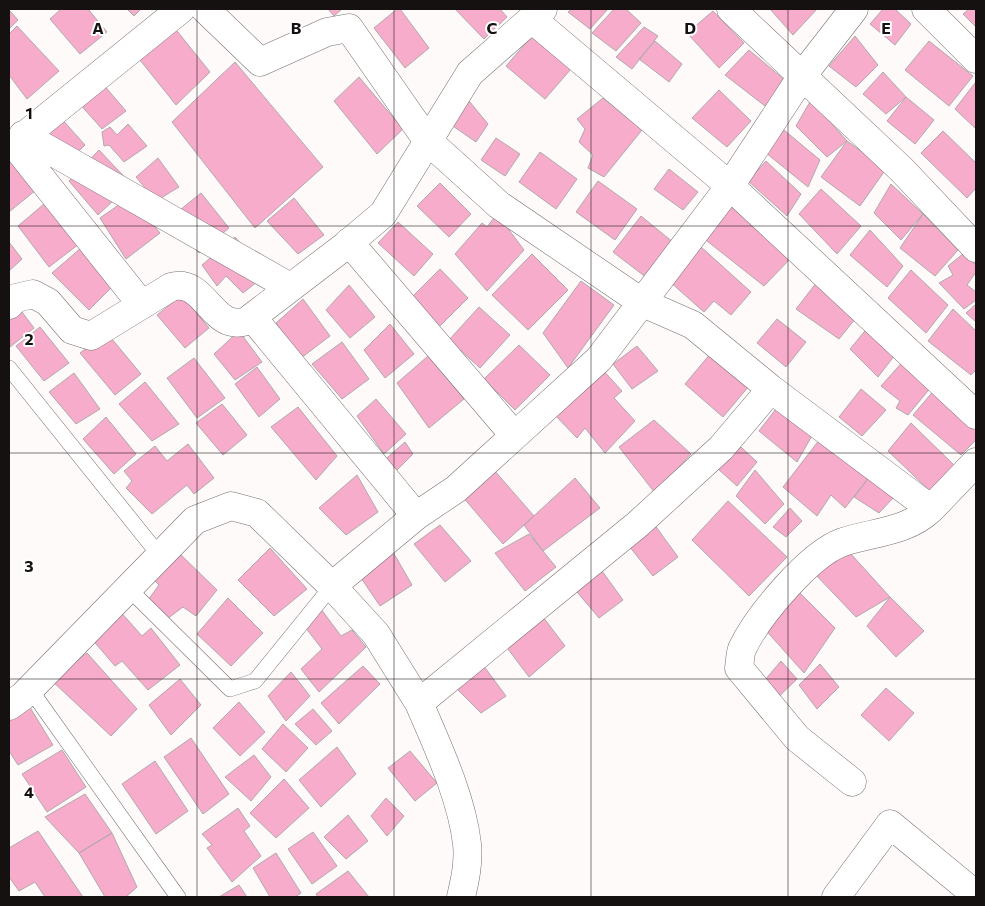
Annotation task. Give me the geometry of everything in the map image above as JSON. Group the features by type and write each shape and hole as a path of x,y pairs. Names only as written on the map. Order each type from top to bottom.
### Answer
{"street":[{"path":"142,306 14,144 181,9"},
{"path":"731,9 902,170 976,248"},
{"path":"332,586 416,516 456,489 599,359 730,186 802,76 854,9"},
{"path":"926,9 976,60"},
{"path":"217,13 260,62 327,32 349,28 427,140 500,205 643,303 693,325 771,389 931,509"},
{"path":"9,304 16,298 33,294 48,302 72,330 91,336 172,287 182,284 193,289 226,321 237,324 252,317 383,214 470,73 537,14 730,186 976,414"},
{"path":"23,135 290,287"},
{"path":"349,242 514,435"},
{"path":"252,317 416,516"},
{"path":"418,703 638,524 721,448 771,389"},
{"path":"852,782 797,738 750,684 739,668 742,650 775,599 819,556 841,543 906,526 921,519 976,462"},
{"path":"9,706 30,689 195,520 231,506 257,513 332,586 376,634 418,703 443,760 467,844 466,874 461,897"},
{"path":"836,897 890,824 976,895"}],"lane":[{"path":"9,368 160,556"},
{"path":"128,588 230,689 255,681 332,586"},
{"path":"30,689 178,897"}],"building":[{"path":"61,9 88,9 107,32 80,54 50,19"},
{"path":"127,9 141,9 134,16"},
{"path":"328,9 342,9 334,16"},
{"path":"397,9 400,9 429,48 405,68 374,28"},
{"path":"455,9 500,9 507,17 484,39"},
{"path":"572,9 608,9 590,29 568,12"},
{"path":"614,9 626,9 641,23 616,51 592,33"},
{"path":"770,9 817,9 793,35"},
{"path":"883,9 895,9 911,24 895,45 870,24"},
{"path":"969,9 976,9 976,27 963,14"},
{"path":"9,10 18,20 9,29"},
{"path":"713,11 744,43 719,68 687,33"},
{"path":"17,26 59,71 27,99 9,75 9,34"},
{"path":"173,26 210,72 176,105 136,55"},
{"path":"644,27 658,36 632,69 616,57"},
{"path":"532,36 571,69 545,99 506,66"},
{"path":"855,36 878,65 856,87 829,66"},
{"path":"655,41 682,64 669,82 639,59"},
{"path":"929,41 973,76 949,106 905,70"},
{"path":"749,50 786,81 765,106 725,75"},
{"path":"235,62 323,167 255,228 172,122"},
{"path":"883,72 906,97 886,114 863,94"},
{"path":"359,77 403,129 377,154 334,101"},
{"path":"102,83 126,111 102,129 78,102"},
{"path":"975,83 976,85 976,129 955,109"},
{"path":"719,90 751,121 727,147 692,118"},
{"path":"465,96 488,124 476,142 447,122"},
{"path":"906,97 934,120 915,144 887,121"},
{"path":"603,98 642,130 604,177 588,168 593,155 579,142 585,129 577,119"},
{"path":"811,100 847,141 827,157 796,126"},
{"path":"60,117 85,145 63,166 37,138"},
{"path":"128,124 147,146 124,162 109,145 104,146 102,132 110,127 117,135"},
{"path":"784,130 820,160 808,187 766,153"},
{"path":"943,131 976,163 976,188 967,198 921,153"},
{"path":"496,138 520,154 505,176 481,160"},
{"path":"847,141 886,169 860,206 821,177"},
{"path":"99,150 131,184 98,215 69,181"},
{"path":"540,152 577,179 556,209 519,182"},
{"path":"9,158 36,190 9,212"},
{"path":"158,158 179,187 156,201 136,177"},
{"path":"766,161 801,194 787,216 748,181"},
{"path":"669,169 698,192 683,210 654,189"},
{"path":"598,181 637,209 615,240 576,212"},
{"path":"440,183 471,214 449,237 417,206"},
{"path":"891,184 923,214 901,240 874,213"},
{"path":"821,189 861,226 837,254 799,214"},
{"path":"201,193 229,228 199,253 170,218"},
{"path":"130,197 160,233 126,259 100,218"},
{"path":"294,198 324,235 298,254 267,221"},
{"path":"44,204 79,244 49,267 18,226"},
{"path":"729,205 790,259 764,286 702,237"},
{"path":"497,214 524,250 487,291 455,254 482,223 487,227"},
{"path":"923,214 958,250 935,276 900,248"},
{"path":"641,216 674,243 647,278 613,252"},
{"path":"398,222 433,254 414,276 378,243"},
{"path":"870,230 903,266 887,287 850,255"},
{"path":"235,237 267,274 243,293 226,276 217,286 202,265"},
{"path":"9,242 22,259 9,271"},
{"path":"700,246 751,292 731,315 714,301 704,312 669,281"},
{"path":"82,247 113,286 89,310 52,273"},
{"path":"964,253 976,265 976,272 967,285 976,292 976,300 964,309 939,283 953,275 948,266"},
{"path":"532,254 568,290 528,330 492,295"},
{"path":"440,269 468,298 437,329 409,300"},
{"path":"911,270 948,305 926,333 888,298"},
{"path":"581,281 614,305 568,368 543,333"},
{"path":"817,282 856,318 839,339 796,309"},
{"path":"349,285 375,317 350,338 326,310"},
{"path":"182,295 209,328 185,348 157,315"},
{"path":"303,299 330,336 301,358 276,323"},
{"path":"16,304 34,328 10,347 9,310"},
{"path":"976,304 976,322 966,313"},
{"path":"479,307 510,335 480,368 449,340"},
{"path":"953,309 976,331 976,370 971,375 928,341"},
{"path":"777,319 806,342 786,367 757,343"},
{"path":"390,324 414,354 385,378 364,350"},
{"path":"869,326 898,351 878,377 850,349"},
{"path":"40,327 69,363 44,381 16,346"},
{"path":"239,331 262,362 235,380 214,354"},
{"path":"107,333 141,374 115,395 80,353"},
{"path":"342,342 369,379 342,399 312,364"},
{"path":"519,345 550,375 515,410 484,379"},
{"path":"637,346 658,371 632,389 613,364"},
{"path":"711,353 749,386 723,417 685,384"},
{"path":"428,356 464,399 429,428 397,383"},
{"path":"194,358 225,398 197,418 167,378"},
{"path":"906,358 932,386 908,415 896,408 900,401 881,386"},
{"path":"257,367 280,399 259,417 235,384"},
{"path":"601,368 622,391 614,398 635,421 605,453 585,428 577,438 551,411"},
{"path":"74,373 100,409 76,424 49,392"},
{"path":"145,382 179,424 152,441 119,404"},
{"path":"936,388 976,428 976,440 961,455 913,415"},
{"path":"861,389 886,410 862,436 839,417"},
{"path":"376,399 406,434 384,454 357,416"},
{"path":"222,404 247,435 223,455 196,423"},
{"path":"779,405 813,434 797,462 759,431"},
{"path":"298,407 337,456 316,480 271,427"},
{"path":"106,417 136,454 114,474 83,439"},
{"path":"654,420 691,454 655,493 619,447"},
{"path":"911,423 955,466 932,493 888,451"},
{"path":"820,439 870,476 845,508 831,495 817,516 783,487"},
{"path":"405,442 413,454 391,476 380,464"},
{"path":"188,444 214,478 194,494 187,485 152,514 126,488 132,481 124,471 155,446 167,461"},
{"path":"741,447 757,462 737,486 718,469"},
{"path":"487,462 534,516 503,544 456,489"},
{"path":"755,470 784,504 765,524 736,496"},
{"path":"357,475 378,512 346,535 319,508"},
{"path":"870,476 894,497 879,513 854,497"},
{"path":"575,478 600,508 543,551 524,525"},
{"path":"728,501 787,557 749,596 692,540"},
{"path":"790,508 802,521 786,537 773,527"},
{"path":"651,520 678,557 653,576 625,541"},
{"path":"440,525 471,561 445,582 414,544"},
{"path":"529,534 556,567 525,591 495,553"},
{"path":"841,543 890,597 856,617 814,573"},
{"path":"270,548 307,589 274,616 238,580"},
{"path":"176,550 217,590 196,616 183,607 167,619 148,600 159,585 149,575"},
{"path":"393,552 412,585 380,606 359,575"},
{"path":"597,564 623,600 599,618 572,586"},
{"path":"798,591 835,628 804,673 762,626"},
{"path":"890,597 924,631 896,657 867,626"},
{"path":"228,598 263,633 231,666 197,634"},
{"path":"321,609 341,636 352,630 366,647 319,692 301,669 322,649 302,623"},
{"path":"119,610 142,636 151,628 180,665 148,690 122,661 115,666 91,638"},
{"path":"543,617 565,646 529,677 505,645"},
{"path":"87,653 137,709 111,736 51,680"},
{"path":"781,661 797,679 769,706 759,687"},
{"path":"820,664 839,687 817,709 799,685"},
{"path":"483,665 506,696 481,713 452,684"},
{"path":"363,666 380,684 339,724 321,703"},
{"path":"291,672 310,696 286,721 268,696"},
{"path":"180,679 201,705 171,735 149,705"},
{"path":"886,688 914,713 889,741 861,715"},
{"path":"23,696 53,745 18,765 9,751 9,706"},
{"path":"239,702 265,732 240,756 213,728"},
{"path":"313,709 332,731 316,745 295,724"},
{"path":"283,724 308,748 286,772 262,749"},
{"path":"191,738 229,794 203,814 164,757"},
{"path":"337,747 356,774 321,807 299,780"},
{"path":"62,750 86,787 47,812 22,774"},
{"path":"410,751 437,783 415,801 388,768"},
{"path":"254,755 271,777 251,801 225,777"},
{"path":"155,761 188,811 156,834 122,784"},
{"path":"284,779 309,808 276,838 250,813"},
{"path":"85,794 112,833 79,853 45,817"},
{"path":"386,798 404,816 387,836 371,816"},
{"path":"238,808 250,826 244,831 261,856 232,882 207,848 212,845 202,834"},
{"path":"348,815 368,841 346,859 324,837"},
{"path":"38,831 83,897 45,897 35,882 19,891 9,877 9,848"},
{"path":"313,832 337,866 312,884 288,849"},
{"path":"112,833 137,887 126,897 105,897 79,853"},
{"path":"276,853 301,893 295,897 270,897 253,868"},
{"path":"348,871 369,897 318,897 316,894"},
{"path":"239,885 247,897 219,897"}]}
